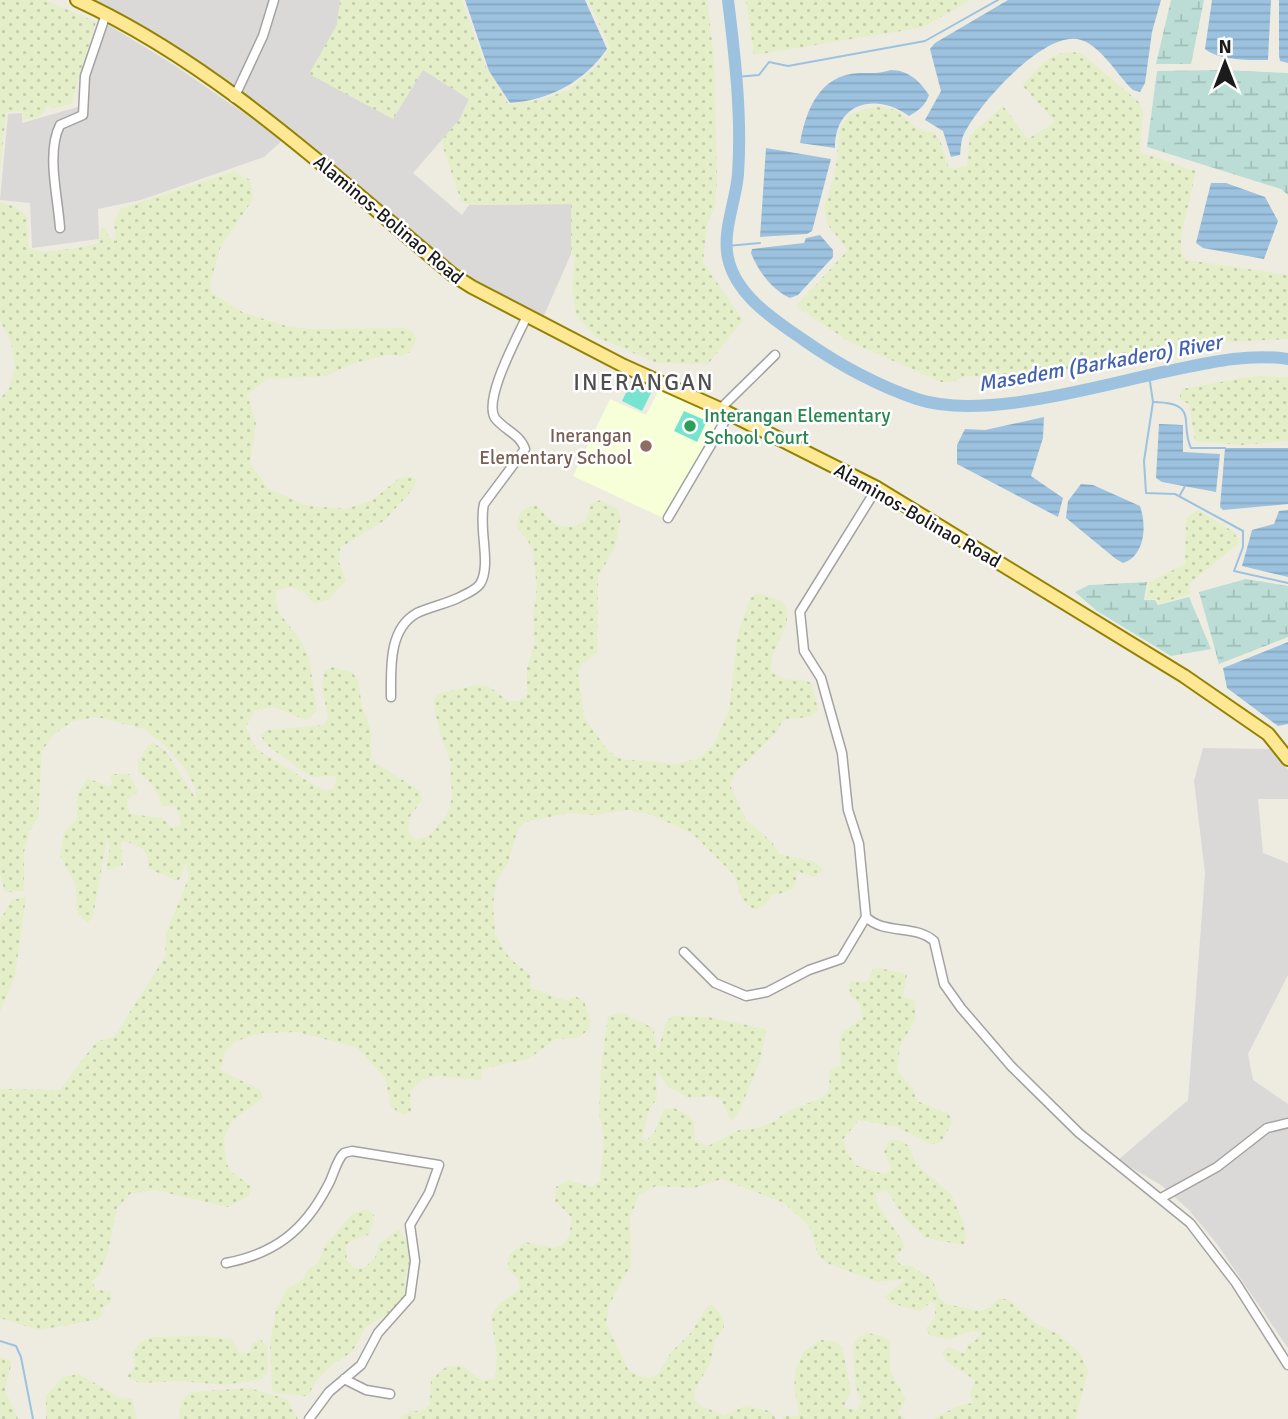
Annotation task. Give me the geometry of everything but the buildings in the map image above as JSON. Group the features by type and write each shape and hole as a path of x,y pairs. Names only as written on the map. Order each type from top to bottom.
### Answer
{"main road":[{"name":"Alaminos-Bolinao Road","path":"77,0 176,55 332,171 453,275 624,366 725,412 877,488 1144,655 1184,676 1268,734 1288,759"}],"street":[{"path":"234,98 263,36 274,0"},
{"path":"60,228 55,169 57,133 67,121 83,115 85,76 106,14"},
{"path":"391,697 393,649 404,625 418,613 471,592 482,581 485,563 482,544 484,504 525,449 521,440 495,418 491,400 527,316"},
{"path":"668,517 725,412 775,355"},
{"path":"684,952 715,983 746,996 768,992 810,970 841,959 850,949 866,917 859,844 848,810 842,753 823,684 804,651 799,620 800,612 877,488"},
{"path":"866,917 882,925 924,933 934,941 946,989 1011,1066 1079,1133 1190,1223 1236,1283 1288,1365"},
{"path":"1161,1198 1217,1167 1268,1128 1288,1123"},
{"path":"226,1263 264,1254 299,1227 317,1207 344,1153 352,1151 438,1164 429,1193 410,1225 415,1261 411,1296 378,1333 361,1365 329,1392 309,1419"},
{"path":"344,1378 366,1390 390,1394"}],"shaded area":[{"path":"0,0 45,0 96,22 71,104 56,108 47,106 41,116 23,120 23,111 6,112 0,172"},
{"path":"91,0 340,0 337,25 310,74 423,69 469,99 460,119 413,173 462,215 469,205 571,204 571,254 543,318 458,273 373,197 134,24"},
{"path":"340,0 462,0 485,65 509,105 543,99 569,90 599,63 610,48 588,0 707,0 714,58 717,181 715,206 707,225 703,262 743,320 708,364 657,363 596,337 576,316 572,287 575,256 571,254 571,204 469,205 461,201 441,141 460,119 469,99 423,70 393,119 309,74 337,25"},
{"path":"465,0 585,0 607,49 588,71 565,87 539,98 510,103 489,71"},
{"path":"746,0 970,0 925,26 754,55"},
{"path":"1008,0 1161,0 1152,32 1145,83 1140,92 1133,90 1093,46 1077,39 1063,40 1047,47 1013,73 971,121 964,134 960,155 951,157 943,131 925,120 941,91 930,49 935,43"},
{"path":"1212,0 1271,0 1268,60 1227,58 1205,49"},
{"path":"1279,0 1288,0 1288,63 1280,61 1279,55"},
{"path":"107,24 174,65 283,140 264,157 141,200 98,209 99,239 32,248 30,203 0,200 8,114 22,113 22,123 88,104 89,82"},
{"path":"1081,53 1140,103 1143,112 1140,152 1196,171 1181,237 1181,252 1187,260 1288,275 1288,339 1207,343 1098,366 999,378 967,376 951,382 941,382 848,341 796,306 848,250 828,225 824,208 835,173 840,127 850,114 877,106 896,110 918,129 934,133 940,140 949,169 967,166 970,135 1003,106 1028,139 1055,122 1022,85 1044,62 1058,54"},
{"path":"891,70 913,77 929,95 918,110 909,116 883,105 859,106 849,112 842,121 835,148 800,143 806,118 824,87 845,75"},
{"path":"766,148 831,159 812,231 807,234 760,237"},
{"path":"234,171 250,180 253,199 220,248 210,284 212,293 244,313 287,326 312,329 403,328 412,331 417,339 410,352 402,356 387,355 354,363 326,376 267,379 247,395 256,423 250,463 268,489 310,506 346,509 373,500 399,478 409,476 417,480 413,489 385,520 340,548 339,562 346,581 328,600 314,603 304,592 291,587 277,590 275,599 280,614 301,641 309,658 317,711 306,720 274,707 255,710 246,727 256,749 316,786 325,790 334,788 337,779 334,776 311,777 268,746 260,735 268,730 324,725 328,717 322,688 324,672 333,667 352,672 358,680 362,707 371,730 371,760 420,791 422,800 409,818 408,832 415,839 429,836 448,813 452,797 450,761 433,703 437,694 477,685 488,686 508,701 518,701 527,696 527,667 535,642 533,617 537,588 533,552 527,539 517,528 519,514 536,505 556,525 571,527 585,522 591,504 600,500 618,509 621,518 615,547 598,577 597,653 582,664 578,672 584,717 608,751 621,759 676,764 700,758 714,744 729,710 738,633 750,598 758,593 781,601 787,609 787,623 772,657 771,671 784,679 812,683 818,711 810,717 786,719 781,723 777,732 736,772 730,785 746,820 772,842 780,854 814,862 822,867 822,872 814,877 797,871 795,886 787,892 773,895 764,906 755,910 743,902 734,875 693,834 652,815 628,810 594,815 570,813 525,822 518,829 508,863 497,880 493,904 495,934 510,959 530,974 531,988 568,1001 575,996 584,1001 590,1020 589,1030 577,1038 556,1039 528,1059 486,1068 482,1070 481,1080 437,1076 423,1079 410,1092 411,1111 403,1115 391,1107 385,1078 356,1047 297,1032 263,1033 236,1041 226,1051 220,1070 260,1090 263,1098 233,1120 224,1138 226,1163 231,1171 250,1186 249,1196 228,1207 155,1190 130,1194 117,1208 108,1252 99,1275 92,1281 96,1290 111,1291 111,1302 100,1310 104,1313 97,1320 39,1330 0,1318 0,1089 60,1090 96,1042 114,1037 165,957 166,933 189,877 186,863 179,880 148,868 148,858 143,849 126,841 121,842 123,865 106,871 110,847 107,838 93,916 88,923 77,914 76,885 60,856 64,832 77,819 77,795 87,778 109,787 113,784 110,775 114,774 129,774 138,792 127,800 130,814 162,818 172,828 181,824 176,806 162,806 155,788 138,771 138,761 153,743 166,751 196,799 195,787 186,770 167,747 144,729 97,717 73,721 53,735 42,751 38,818 30,830 24,852 24,891 5,892 0,873 0,399 9,388 15,367 11,343 0,320 0,202 14,206 26,215 29,248 43,252 78,248 98,243 101,229 106,228 108,237 116,241 114,222 120,209"},
{"path":"1211,183 1226,183 1265,197 1278,221 1264,259 1203,248 1196,243"},
{"path":"820,235 833,250 833,257 798,295 790,298 766,279 751,253 752,249 804,243 806,238"},
{"path":"1254,376 1288,377 1288,441 1242,445 1195,441 1189,404 1179,399 1182,389"},
{"path":"631,382 652,391 642,411 622,401"},
{"name":"Inerangan Elementary School","path":"660,388 721,416 663,518 573,476 610,399 646,415"},
{"name":"Interangan Elementary School Court","path":"684,411 707,421 697,442 674,431"},
{"path":"1044,417 1043,438 1031,476 1063,498 1058,517 957,464 957,445 965,429 985,430"},
{"path":"1159,424 1183,425 1183,452 1220,454 1216,492 1162,482 1156,478"},
{"path":"1225,448 1288,448 1288,504 1223,510 1220,507"},
{"path":"1081,484 1093,485 1140,506 1142,539 1136,554 1130,559 1123,563 1116,559 1066,518 1068,501"},
{"path":"1198,510 1234,532 1239,543 1190,583 1190,594 1159,604 1157,599 1146,599 1149,582 1185,564 1186,518"},
{"path":"1288,510 1288,577 1242,566 1252,530 1274,524 1279,511"},
{"path":"1288,642 1288,724 1278,726 1227,688 1223,668"},
{"path":"1203,748 1274,749 1288,770 1288,799 1258,799 1263,853 1288,863 1288,975 1248,1054 1253,1080 1288,1104 1288,1348 1217,1244 1188,1209 1161,1185 1118,1160 1188,1100 1205,873 1194,781"},
{"path":"26,897 15,976 0,1012 0,920 12,900"},
{"path":"874,967 907,974 903,997 914,1000 915,1020 900,1046 897,1070 913,1089 917,1101 949,1114 952,1123 941,1142 931,1144 897,1127 859,1120 844,1138 845,1148 855,1165 884,1174 892,1169 884,1152 887,1143 900,1140 909,1146 916,1164 951,1194 963,1221 966,1235 964,1245 926,1238 904,1218 889,1193 885,1191 876,1194 877,1203 903,1242 904,1247 895,1258 901,1265 911,1266 932,1279 939,1297 946,1304 980,1311 989,1308 999,1298 1009,1300 1035,1323 1058,1334 1080,1353 1088,1371 1076,1419 932,1419 958,1406 972,1403 970,1394 975,1380 946,1361 942,1353 948,1347 965,1353 967,1345 976,1340 981,1332 972,1331 949,1339 930,1336 926,1328 935,1317 935,1303 931,1302 920,1311 891,1303 884,1297 906,1279 877,1282 827,1263 819,1257 809,1226 784,1203 722,1179 694,1188 656,1186 639,1195 630,1218 631,1265 609,1305 606,1323 628,1369 640,1377 650,1378 659,1373 671,1352 689,1335 708,1306 713,1305 723,1318 724,1328 715,1340 710,1364 695,1389 694,1399 701,1406 724,1415 745,1406 770,1411 776,1419 399,1419 411,1410 421,1412 430,1404 431,1380 446,1367 461,1365 481,1380 495,1379 497,1356 491,1316 499,1304 520,1289 518,1279 508,1269 509,1255 525,1242 554,1248 563,1244 569,1236 572,1218 555,1201 556,1187 568,1180 592,1187 600,1181 604,1137 599,1113 601,1068 608,1016 622,1013 653,1028 658,1052 665,1024 672,1016 708,1017 766,1029 760,1062 738,1114 731,1121 721,1100 712,1096 688,1098 667,1086 656,1069 657,1098 649,1110 642,1139 646,1141 655,1131 664,1109 674,1108 688,1115 694,1122 695,1141 708,1146 739,1130 758,1128 773,1122 785,1113 823,1097 829,1089 830,1070 841,1065 839,1041 842,1032 862,1019 860,1004 850,995 849,985 852,981 867,982"},
{"path":"366,1209 374,1215 370,1234 349,1242 346,1246 347,1261 354,1268 364,1268 375,1258 379,1244 398,1229 409,1245 411,1259 405,1278 405,1297 396,1308 366,1327 352,1352 332,1365 316,1381 309,1394 305,1396 276,1393 272,1390 270,1343 276,1309 287,1289 304,1278 308,1269 318,1263 325,1246 352,1214"},
{"path":"868,1333 890,1341 890,1370 906,1400 898,1412 905,1419 782,1419 783,1416 797,1416 799,1412 794,1388 796,1369 804,1351 821,1340 836,1342 843,1349 851,1392 843,1408 857,1410 861,1402 855,1384 853,1345 858,1337"},
{"path":"202,1336 232,1339 239,1352 244,1353 249,1353 252,1344 260,1339 267,1346 268,1371 262,1379 224,1385 180,1381 140,1383 127,1377 135,1366 132,1352 142,1341 151,1337"},
{"path":"0,1357 12,1361 5,1390 18,1419 0,1419"},
{"path":"79,1374 122,1399 132,1398 137,1419 46,1419 46,1395 63,1377"},
{"path":"249,1388 287,1399 298,1419 179,1419 181,1401 191,1392"}],"green space":[{"path":"1171,0 1204,0 1191,64 1156,64"},
{"path":"1157,71 1288,73 1288,195 1281,189 1147,147"},
{"path":"1246,579 1288,586 1288,637 1219,664 1199,592"},
{"path":"1147,582 1144,600 1155,600 1158,605 1189,597 1211,649 1171,656 1097,611 1075,592 1089,585"}],"waterway":[{"name":"Masedem (Barkadero) River","path":"728,0 739,131 737,184 727,237 728,258 739,284 758,306 818,350 903,394 944,405 974,406 1007,404 1076,392 1227,360 1257,357 1288,359"},
{"path":"736,77 759,75 769,62 788,66 925,41 998,0"},
{"path":"727,246 760,243"},
{"path":"1149,375 1153,402 1144,461 1146,493 1175,494 1243,531 1243,547 1234,571 1288,583"},
{"path":"1154,402 1168,403 1183,410 1191,448 1225,448"},
{"path":"1180,495 1185,486"},
{"path":"0,1341 16,1346 21,1357 33,1419"}],"place":[{"name":"Interangan Elementary School Court","path":"690,426"},
{"name":"Inerangan Elementary School","path":"646,446"}],"district":[{"name":"INERANGAN","path":"644,382"}]}
